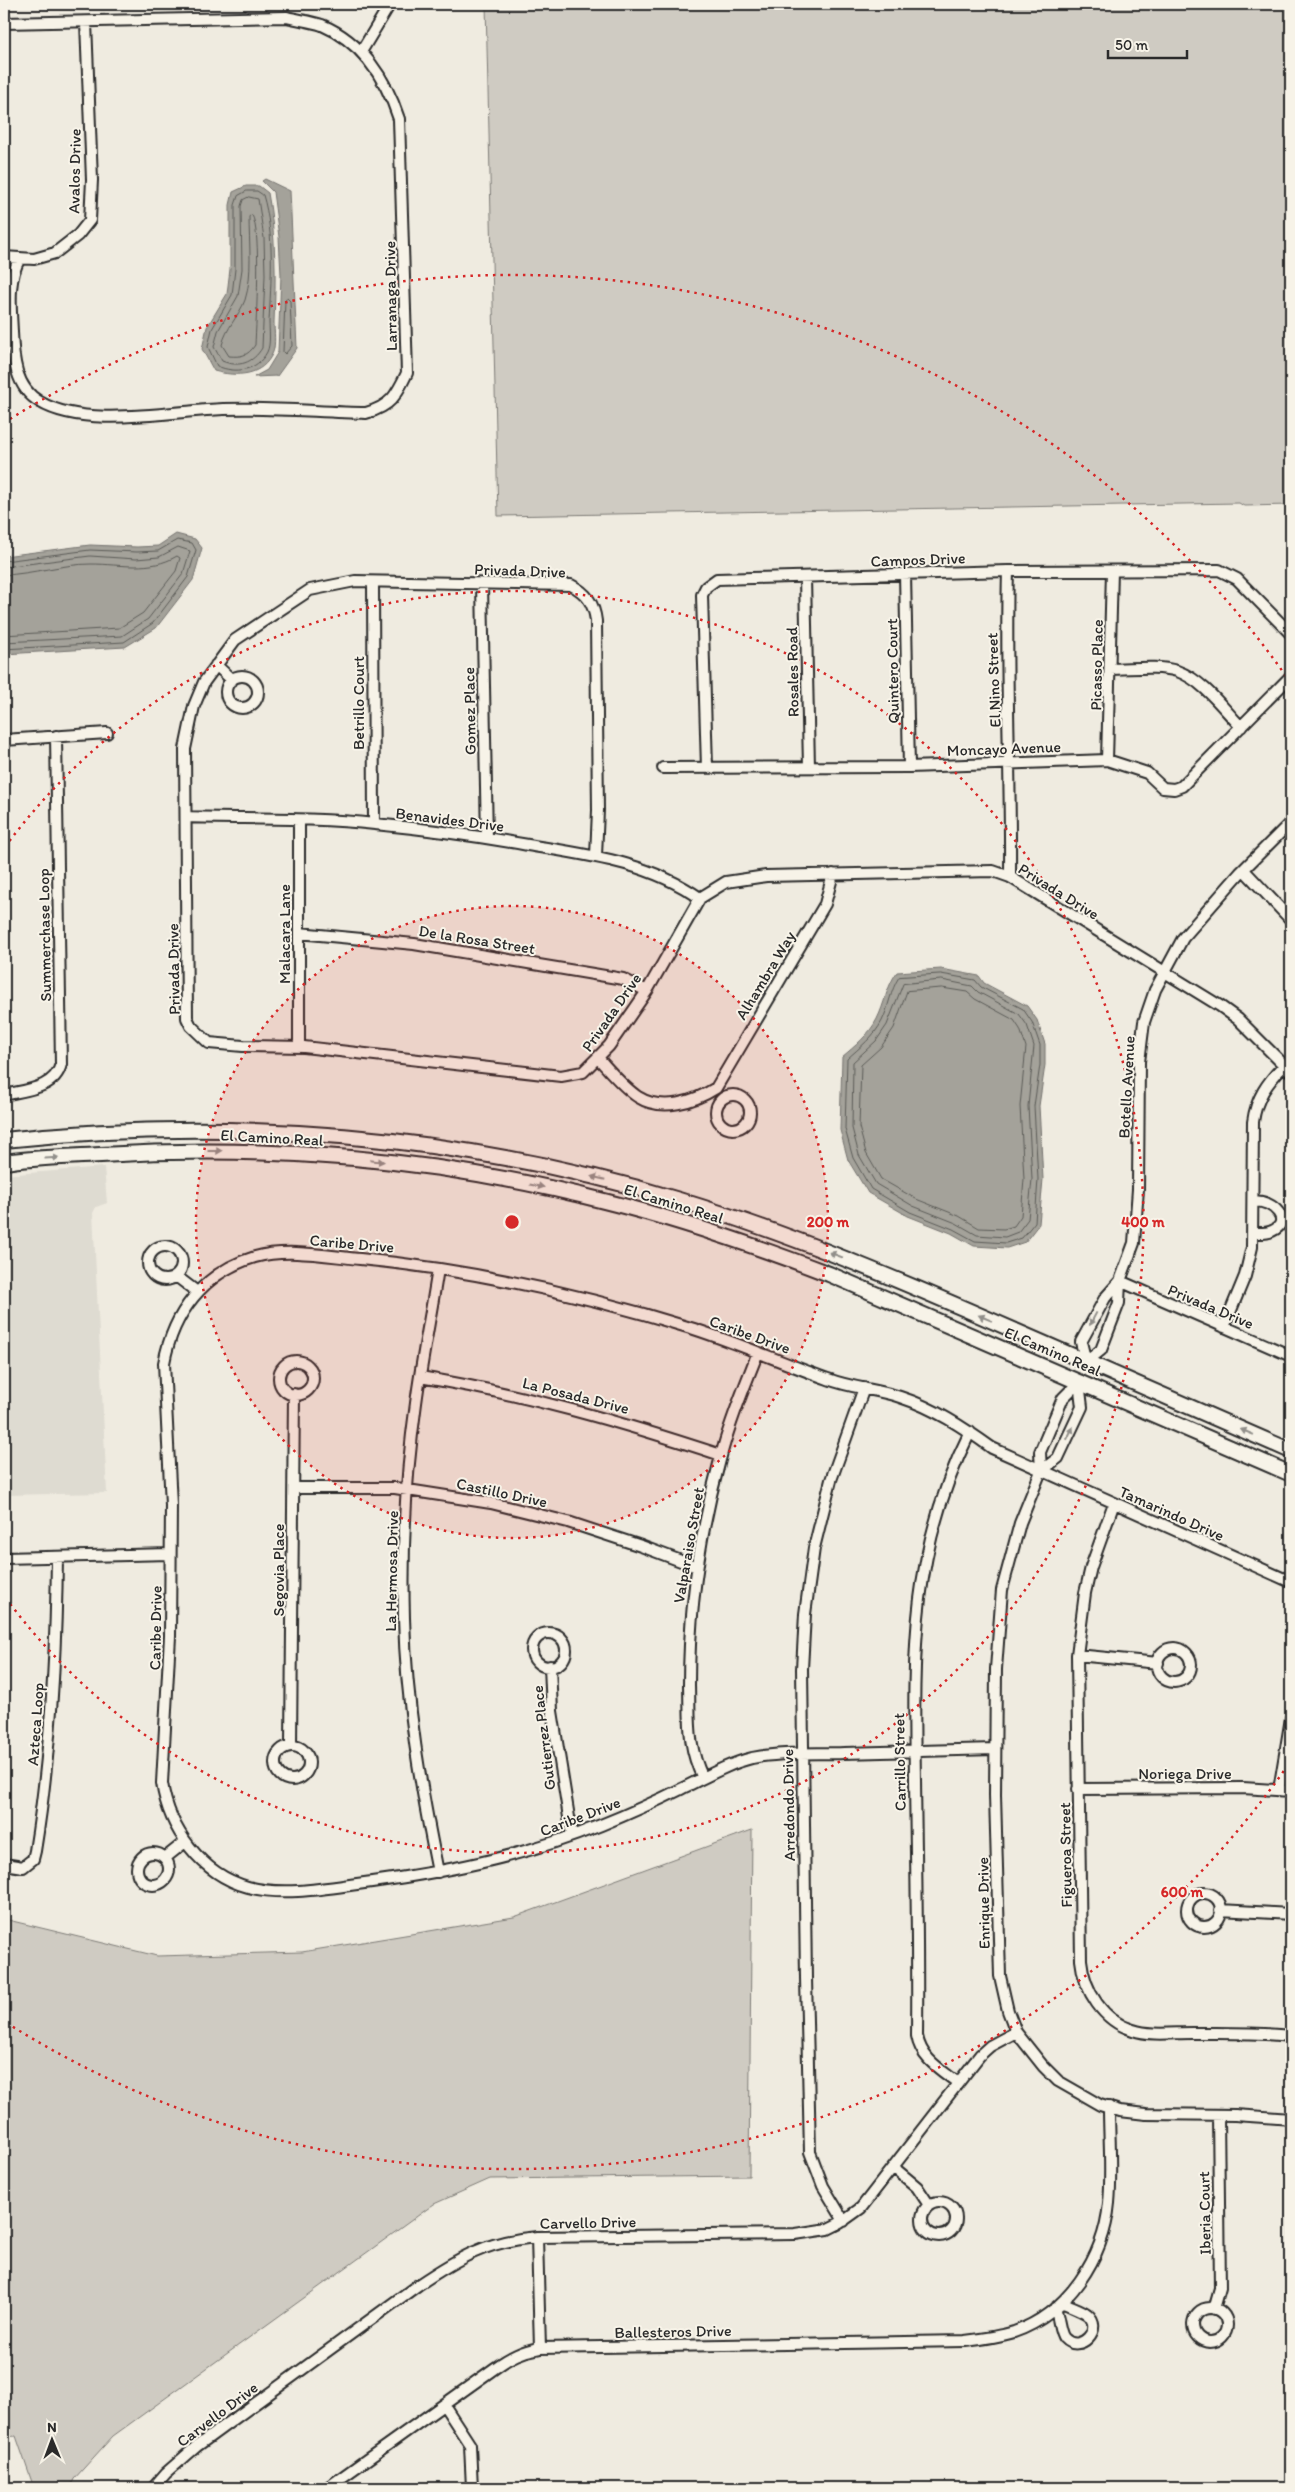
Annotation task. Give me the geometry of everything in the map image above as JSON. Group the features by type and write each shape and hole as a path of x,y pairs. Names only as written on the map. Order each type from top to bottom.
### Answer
{"main road":[{"name":"El Camino Real","path":"4,1140 152,1130 294,1133 441,1148 540,1165 678,1199 757,1225 896,1279 1291,1451"},
{"name":"El Camino Real","path":"4,1162 152,1152 293,1154 378,1160 539,1186 646,1212 756,1246 829,1274 1291,1474"},
{"path":"1079,1382 1086,1362"}],"street":[{"path":"361,52 390,4"},
{"name":"Larranaga Drive","path":"4,23 287,17 321,25 342,36 361,52 383,80 400,118 406,373 393,399 380,409 366,413 224,409 119,416 67,413 39,402 23,388 14,360 10,291 20,258"},
{"name":"Avalos Drive","path":"4,257 34,259 55,253 78,235 90,220 92,180 86,22"},
{"name":"Campos Drive","path":"707,768 702,595 706,587 717,579 1008,571 1219,570 1237,578 1291,634"},
{"name":"El Nino Street","path":"1008,571 1006,631 1011,763 1010,877"},
{"name":"Picasso Place","path":"1107,760 1112,571"},
{"name":"Quintero Court","path":"905,574 909,767"},
{"name":"Rosales Road","path":"805,577 809,767"},
{"name":"Privada Drive","path":"596,856 598,810 596,621 592,602 581,590 572,585 355,581 310,590 235,640 204,682 188,733 185,749 187,1018 191,1026 209,1043 300,1047 561,1076 583,1072 609,1046 647,991 700,898 719,885 735,880 766,876 992,871 1010,877 1238,1019 1288,1069"},
{"name":"Betrillo Court","path":"373,582 374,824"},
{"name":"Gomez Place","path":"482,584 487,838"},
{"path":"216,666 232,680"},
{"path":"1110,669 1134,667 1175,671 1186,675 1196,681 1241,727"},
{"name":"Moncayo Avenue","path":"663,768 909,767 1107,760 1147,773 1162,788 1174,789 1182,786 1291,676"},
{"path":"4,740 107,733"},
{"name":"Summerchase Loop","path":"4,1095 50,1083 59,1072 61,1064 56,736"},
{"name":"Benavides Drive","path":"186,817 374,824 487,838 596,856 642,868 678,884 700,898"},
{"name":"Malacara Lane","path":"299,820 300,1047"},
{"name":"Botello Avenue","path":"1120,1282 1105,1298 1081,1342 1086,1362 1101,1350 1119,1304 1120,1282 1134,1243 1136,1225 1139,1062 1144,1022 1163,971 1183,938 1244,870 1291,822"},
{"path":"1244,870 1291,920"},
{"name":"Alhambra Way","path":"716,1088 825,904 834,874"},
{"name":"De la Rosa Street","path":"298,933 319,933 414,944 613,977 623,979 647,991"},
{"path":"598,1058 636,1096 658,1104 685,1102 700,1098 716,1088 722,1100"},
{"path":"1224,1327 1245,1276 1250,1255 1255,1107 1262,1092 1288,1069"},
{"path":"1252,1233 1272,1232 1278,1226 1280,1217 1274,1206 1262,1201 1253,1201"},
{"name":"Caribe Drive","path":"995,1749 802,1754 751,1759 703,1778 648,1806 572,1836 533,1850 438,1872 327,1888 268,1890 247,1887 225,1877 204,1862 185,1842 165,1801 162,1783 169,1669 171,1506 164,1363 168,1342 176,1323 197,1292 218,1274 256,1257 274,1254 326,1256 438,1269 493,1278 583,1298 695,1330 830,1380 920,1404 970,1432 992,1448 1041,1471"},
{"name":"La Hermosa Drive","path":"438,1269 420,1377 408,1489 404,1617 408,1686 421,1791 438,1872"},
{"path":"176,1276 197,1292"},
{"name":"Privada Drive","path":"1120,1282 1291,1356"},
{"name":"Valparaiso Street","path":"703,1778 695,1761 690,1740 690,1634 697,1567 721,1455 758,1352"},
{"name":"La Posada Drive","path":"420,1377 485,1388 591,1414 721,1455"},
{"name":"Enrique Drive","path":"1041,1471 1058,1458 1082,1407 1079,1382"},
{"name":"Enrique Drive","path":"1079,1382 1063,1398 1040,1452 1041,1471 1020,1522 1002,1590 996,1668 995,1749 1000,1976 1006,2004 1016,2032 1043,2066 1058,2081 1080,2095 1109,2107 1146,2114 1291,2119"},
{"name":"Arredondo Drive","path":"844,2221 822,2186 810,2152 802,1754 803,1646 810,1573 831,1480 864,1388"},
{"name":"Segovia Place","path":"291,1746 294,1394"},
{"name":"Carrillo Street","path":"958,2083 929,2061 922,2052 917,2036 913,1677 920,1590 930,1537 945,1488 970,1432"},
{"name":"Tamarindo Drive","path":"1041,1471 1291,1582"},
{"name":"Castillo Drive","path":"294,1488 408,1489 491,1503 568,1522 697,1567"},
{"name":"Figueroa Street","path":"1114,1503 1089,1575 1077,1655 1081,1960 1086,1983 1100,2008 1121,2024 1142,2032 1291,2036"},
{"path":"4,1558 170,1554"},
{"name":"Azteca Loop","path":"4,1864 23,1867 33,1859 35,1851 45,1788 51,1716 57,1557"},
{"path":"1077,1655 1158,1663"},
{"name":"Gutierrez Place","path":"550,1666 553,1719 572,1836"},
{"path":"1279,1790 1291,1718"},
{"name":"Noriega Drive","path":"1078,1789 1291,1791"},
{"path":"165,1858 185,1842"},
{"path":"1220,1910 1291,1914"},
{"name":"Carvello Drive","path":"153,2488 166,2473 197,2446 453,2262 495,2243 537,2237 795,2234 828,2229 844,2221 868,2200 958,2083 990,2046 1016,2032"},
{"name":"Ballesteros Drive","path":"327,2488 512,2356 540,2348 965,2341 993,2337 1015,2331 1035,2322 1058,2305 1079,2283 1087,2271 1104,2234 1109,2203 1109,2107"},
{"name":"Iberia Court","path":"1214,2309 1220,2288 1218,2115"},
{"path":"893,2167 917,2187 929,2205"},
{"path":"537,2237 540,2348"},
{"path":"444,2405 470,2444 472,2488"}],"shaded area":[{"path":"486,4 1291,4 1291,505 1244,506 1239,503 498,516"},
{"path":"104,1167 107,1203 96,1207 93,1213 107,1493 4,1495 4,1175"},
{"path":"752,1830 749,2176 490,2179 434,2204 113,2436 74,2479 70,2488 34,2488 16,2436 4,2437 4,1919 157,1956 302,1952 514,1917"}],"water":[{"path":"265,179 290,191 297,348 277,376 254,377 267,370 278,352 281,275 279,237 273,192 262,181"},
{"path":"246,186 259,186 268,193 275,257 274,345 273,352 268,360 256,371 231,374 214,371 202,349 207,327 227,294 230,269 230,205 233,192"},
{"path":"176,534 195,539 202,548 193,580 156,628 125,647 4,654 4,556 90,545 158,546"},
{"path":"941,969 979,976 984,983 1027,1006 1037,1020 1045,1044 1045,1065 1039,1106 1043,1179 1039,1224 1025,1242 1007,1248 974,1246 951,1233 908,1216 868,1193 848,1160 840,1130 842,1057 874,1025 890,984 897,972"}]}
